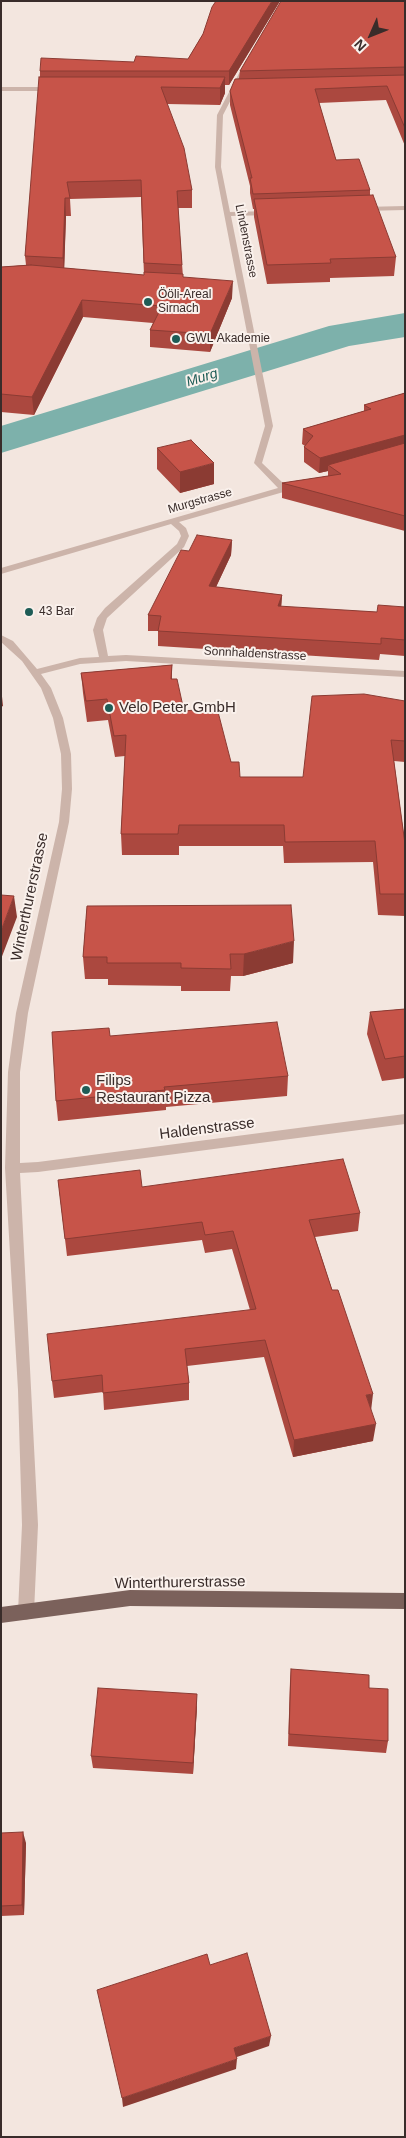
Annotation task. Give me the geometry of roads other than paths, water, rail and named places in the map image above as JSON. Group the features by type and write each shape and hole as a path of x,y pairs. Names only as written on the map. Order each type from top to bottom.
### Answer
{"main road":[{"name":"Winterthurerstrasse","path":"26,1612 130,1598 405,1601"},
{"path":"1,1615 26,1612"}],"street":[{"name":"Lindenstrasse","path":"251,57 232,89 220,116 218,168 254,351 263,386 269,426 258,464 284,489"},
{"path":"1,89 59,89"},
{"path":"222,89 241,89"},
{"path":"356,210 405,208"},
{"path":"228,214 277,212"},
{"path":"233,291 243,291"},
{"name":"Murgstrasse","path":"1,571 116,536 174,522 301,484"},
{"path":"35,672 80,661 104,658 98,630 102,618 108,610 181,545 185,536 183,530 174,522"},
{"name":"Winterthurerstrasse","path":"4,643 35,672 46,688 58,718 66,754 67,789 64,822 22,1013 14,1072 12,1168 7,1194 25,1390 29,1515 26,1612"},
{"name":"Sonnhaldenstrasse","path":"104,658 405,674"},
{"name":"Haldenstrasse","path":"12,1168 38,1168 405,1119"}],"waterway":[{"name":"Murg","path":"1,440 343,335 405,325"}],"place":[{"name":"Ööli-Areal Sirnach","path":"148,302"},
{"name":"GWL Akademie","path":"176,339"},
{"name":"43 Bar","path":"29,612"},
{"name":"Velo Peter GmbH","path":"109,708"},
{"name":"Filips Restaurant Pizza","path":"86,1090"}]}
